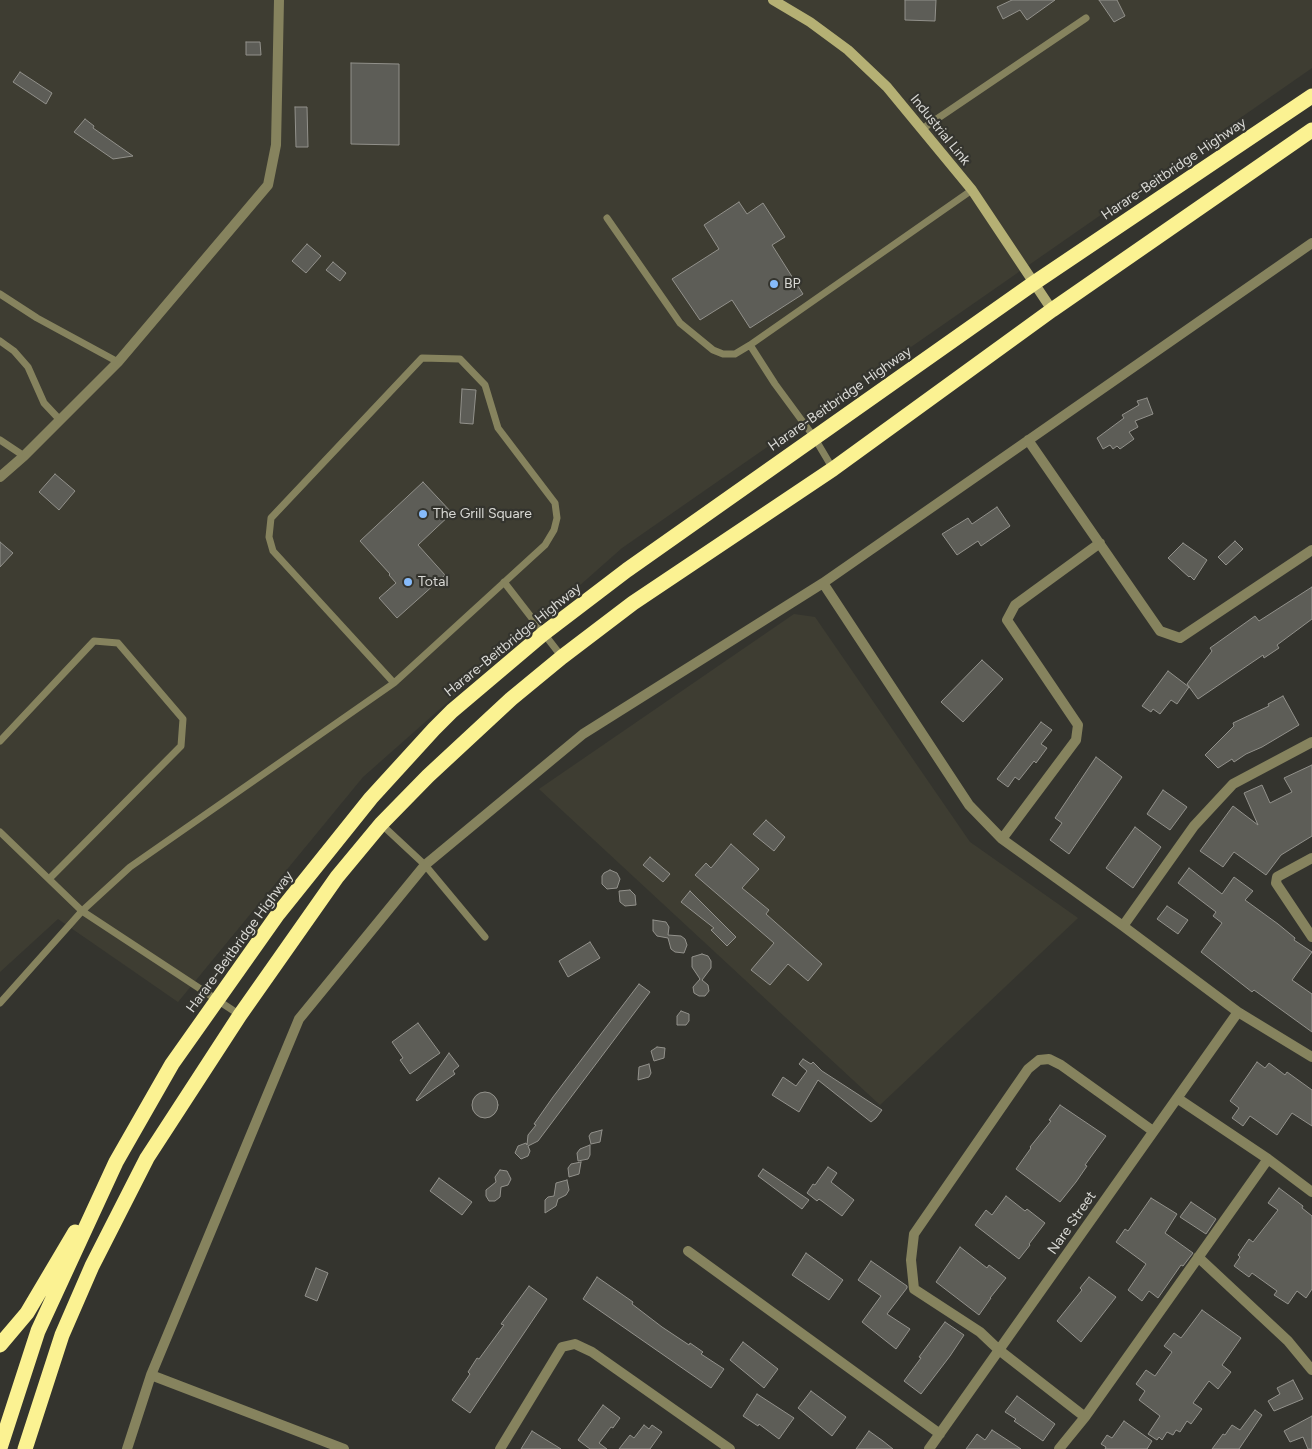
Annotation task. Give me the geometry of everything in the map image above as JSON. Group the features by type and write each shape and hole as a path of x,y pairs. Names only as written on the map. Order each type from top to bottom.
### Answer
{"highway":[{"name":"Harare-Beitbridge Highway","path":"0,1448 38,1331 116,1162 172,1064 278,914 371,798 452,711 544,634 627,570 1034,283 1312,96"},
{"path":"25,1449 62,1335 92,1266 147,1158 240,1015 337,877 381,824 428,776 511,699 633,603 833,469 1052,310 1312,130"},
{"path":"0,1345 27,1313 116,1162"}],"street":[{"path":"0,477 24,456 118,362 268,185 276,145 279,0"},
{"name":"Industrial Link","path":"773,0 810,22 848,50 887,87 972,190 1052,310"},
{"path":"127,1449 151,1375 298,1019 425,865 583,734 823,583 1312,243"},
{"path":"1028,440 1160,630 1180,638 1312,550"},
{"path":"1002,839 1076,740 1078,725 1007,620 1015,605 1100,544"},
{"path":"823,583 969,805 1002,839 1238,1012 1312,1058"},
{"path":"1123,926 1194,826 1233,784 1312,742"},
{"path":"1312,858 1277,877 1276,884 1312,936"},
{"name":"Nare Street","path":"930,1449 1238,1012"},
{"path":"1085,1417 999,1350 980,1332 914,1289 910,1260 914,1234 1028,1069 1039,1060 1049,1059 1055,1062 1154,1132"},
{"path":"1177,1098 1268,1159 1312,1192"},
{"path":"1059,1449 1085,1417 1268,1159"},
{"path":"688,1250 940,1434"},
{"path":"1198,1257 1288,1341 1312,1370"},
{"path":"500,1449 562,1347 575,1344 592,1352 730,1449"},
{"path":"151,1375 344,1449"}],"lane":[{"path":"922,129 1086,18"},
{"path":"607,218 680,324 713,350 723,354 735,354 972,190"},
{"path":"0,294 37,318 118,362"},
{"path":"0,341 14,351 28,367 44,403 60,420"},
{"path":"750,345 775,384 814,437 833,469"},
{"path":"0,1003 82,911 130,867 394,683 504,582 520,570 545,545 554,530 557,518 555,503 498,428 485,384 460,359 422,358 271,518 268,537 273,552 394,683"},
{"path":"0,440 24,456"},
{"path":"504,582 562,657"},
{"path":"0,740 94,641 118,643 183,719 181,746 49,879"},
{"path":"381,824 425,865 485,937"},
{"path":"0,832 82,911 240,1015"}],"shaded area":[{"path":"0,0 1312,0 1312,68 622,548 363,777 178,1002 58,919 0,972"},
{"path":"794,614 815,617 970,842 1078,918 880,1105 539,789"}],"building":[{"path":"905,0 936,0 935,21 905,20"},
{"path":"1012,0 1055,0 1027,20 1020,10 1003,19 997,7"},
{"path":"1099,0 1117,0 1125,16 1114,22"},
{"path":"246,42 260,42 261,55 246,55"},
{"path":"351,63 399,64 399,145 351,144"},
{"path":"20,72 52,93 46,104 13,82"},
{"path":"295,107 307,107 308,147 296,147"},
{"path":"85,119 94,126 93,128 133,156 113,159 74,132"},
{"path":"739,202 747,214 763,203 785,237 772,245 803,294 750,328 732,300 700,320 672,279 719,249 704,225"},
{"path":"307,244 321,256 306,273 292,261"},
{"path":"333,262 346,273 340,281 326,270"},
{"path":"462,389 476,390 473,424 460,423"},
{"path":"1147,398 1153,414 1135,421 1138,427 1129,432 1134,439 1120,449 1117,446 1113,449 1110,445 1103,449 1097,438 1124,418 1122,415 1139,405 1137,401"},
{"path":"55,474 75,491 59,510 39,492"},
{"path":"423,482 452,513 418,545 445,575 397,618 379,598 396,583 360,541"},
{"path":"997,507 1010,526 981,546 978,541 957,555 942,534 968,518 972,524"},
{"path":"1235,541 1243,549 1226,565 1218,557"},
{"path":"0,542 13,553 0,567"},
{"path":"1183,543 1207,560 1194,580 1168,558"},
{"path":"1312,587 1312,619 1277,645 1279,648 1264,658 1263,655 1198,699 1187,684 1212,651 1210,648 1255,616 1259,621"},
{"path":"982,660 1003,679 963,722 941,702"},
{"path":"1168,671 1189,687 1177,704 1171,700 1160,714 1153,709 1151,712 1142,706"},
{"path":"1283,696 1299,725 1234,762 1232,759 1218,768 1205,755 1234,726 1233,723 1269,706 1268,704"},
{"path":"1041,722 1052,730 1041,744 1047,748 1036,763 1034,761 1019,780 1015,777 1008,787 997,779"},
{"path":"1096,757 1122,777 1069,854 1050,840 1062,823 1055,818"},
{"path":"1312,765 1312,836 1281,855 1266,875 1234,852 1223,867 1200,851 1233,806 1258,825 1244,793 1262,785 1270,803 1292,792 1284,778"},
{"path":"1163,790 1187,807 1170,830 1147,814"},
{"path":"766,820 785,837 774,851 753,834"},
{"path":"1135,827 1161,847 1133,888 1106,868"},
{"path":"731,844 759,869 742,888 769,910 766,914 822,964 808,981 788,964 770,985 751,970 774,943 695,875 706,863 711,868"},
{"path":"650,857 670,874 663,882 643,865"},
{"path":"1189,868 1222,894 1234,877 1253,891 1245,900 1278,924 1295,938 1294,940 1312,952 1292,980 1312,994 1312,1032 1254,990 1252,992 1201,952 1222,923 1213,916 1216,912 1178,883"},
{"path":"610,870 617,873 620,879 617,888 607,889 602,884 602,876"},
{"path":"630,890 635,895 636,905 625,906 620,902 619,891"},
{"path":"690,891 736,937 727,946 711,930 714,928 681,902"},
{"path":"1167,906 1188,920 1178,934 1157,919"},
{"path":"653,920 666,922 669,927 668,935 681,936 685,939 687,945 684,953 675,952 671,949 668,938 657,936 653,931"},
{"path":"590,942 600,958 568,977 559,961"},
{"path":"702,954 708,956 711,961 711,968 702,980 708,985 709,991 705,996 699,996 694,993 693,987 700,979 692,967 692,957"},
{"path":"639,984 650,992 538,1141 528,1146 530,1151 528,1156 521,1159 515,1153 518,1146 526,1143 527,1145 528,1135 536,1125 534,1124"},
{"path":"681,1011 689,1014 689,1021 686,1025 677,1025 677,1016"},
{"path":"418,1023 440,1053 410,1074 400,1060 403,1058 392,1042"},
{"path":"657,1047 665,1048 664,1058 654,1061 651,1051"},
{"path":"449,1053 459,1066 453,1071 455,1074 417,1101 416,1100"},
{"path":"803,1059 811,1064 813,1062 822,1071 882,1110 871,1122 818,1080 799,1112 772,1095 783,1077 796,1086 807,1071 799,1064"},
{"path":"1257,1062 1265,1068 1269,1063 1285,1075 1287,1072 1312,1090 1312,1126 1292,1113 1277,1135 1250,1116 1243,1126 1232,1118 1239,1108 1230,1101"},
{"path":"649,1064 651,1073 649,1077 638,1080 639,1067"},
{"path":"485,1092 494,1096 498,1105 494,1114 485,1118 476,1114 472,1105 476,1096"},
{"path":"1060,1105 1106,1136 1085,1165 1087,1166 1076,1182 1060,1202 1016,1169 1030,1147 1051,1121 1049,1120"},
{"path":"602,1130 600,1142 591,1144 589,1136 591,1133"},
{"path":"590,1145 588,1159 578,1161 577,1153 580,1149"},
{"path":"581,1162 579,1174 569,1177 568,1168 571,1164"},
{"path":"828,1167 837,1173 831,1182 854,1200 842,1216 819,1199 817,1201 807,1193"},
{"path":"763,1169 809,1200 802,1209 758,1176"},
{"path":"500,1170 507,1171 511,1179 508,1185 501,1187 500,1197 495,1201 489,1201 486,1196 486,1190 496,1182 495,1177"},
{"path":"439,1178 472,1202 462,1215 430,1191"},
{"path":"567,1180 569,1190 566,1195 558,1199 556,1206 545,1213 545,1200 548,1197 554,1196 556,1183"},
{"path":"1279,1188 1303,1206 1302,1208 1312,1216 1312,1289 1306,1298 1297,1291 1288,1304 1274,1295 1277,1291 1252,1273 1249,1277 1234,1266 1240,1257 1238,1255 1249,1239 1253,1242 1278,1210 1268,1203"},
{"path":"1006,1196 1025,1211 1027,1209 1045,1223 1019,1259 975,1225 986,1210 992,1215"},
{"path":"1151,1198 1177,1214 1165,1233 1193,1253 1183,1266 1181,1265 1158,1298 1149,1291 1142,1301 1128,1290 1146,1264 1116,1242 1125,1229 1128,1231"},
{"path":"1191,1202 1216,1219 1206,1234 1180,1217"},
{"path":"960,1247 987,1268 989,1265 1006,1278 979,1315 936,1282"},
{"path":"806,1253 843,1280 829,1300 792,1275"},
{"path":"871,1261 907,1286 887,1314 910,1329 896,1349 862,1322 881,1296 858,1280"},
{"path":"316,1268 328,1273 317,1301 305,1296"},
{"path":"597,1277 633,1302 632,1304 662,1327 689,1345 690,1343 703,1352 701,1354 724,1369 711,1388 583,1299"},
{"path":"1089,1277 1116,1297 1081,1342 1057,1321 1082,1290 1080,1288"},
{"path":"529,1286 547,1299 470,1413 452,1400 470,1374 468,1372 477,1358 479,1359 504,1325 501,1324"},
{"path":"1202,1310 1241,1338 1222,1365 1231,1372 1218,1389 1209,1381 1193,1403 1202,1409 1191,1424 1187,1421 1180,1432 1176,1430 1173,1435 1167,1432 1162,1440 1159,1437 1157,1440 1148,1434 1160,1416 1139,1400 1145,1391 1136,1384 1146,1370 1155,1376 1172,1352 1164,1346 1174,1333 1181,1338"},
{"path":"945,1322 964,1335 921,1394 904,1381"},
{"path":"743,1342 778,1369 764,1388 730,1360"},
{"path":"1293,1380 1303,1399 1274,1411 1268,1401 1280,1394 1277,1388"},
{"path":"811,1391 846,1417 832,1436 798,1408"},
{"path":"757,1394 794,1418 779,1439 759,1424 758,1426 743,1416"},
{"path":"1017,1396 1055,1424 1043,1441 1014,1421 1016,1419 1005,1412"},
{"path":"603,1405 620,1418 599,1443 607,1449 590,1449 578,1440"},
{"path":"1255,1410 1262,1415 1239,1449 1212,1449 1232,1425 1240,1430"},
{"path":"1312,1416 1312,1449 1308,1449 1303,1437 1290,1442 1284,1431"},
{"path":"1124,1421 1152,1441 1147,1449 1105,1449 1106,1447 1101,1444 1107,1435 1112,1438"},
{"path":"644,1425 649,1429 652,1425 662,1432 650,1449 619,1449 630,1435 634,1438"},
{"path":"992,1430 1021,1449 966,1449 977,1434 985,1440"},
{"path":"532,1431 561,1449 521,1449"},
{"path":"869,1431 883,1441 893,1449 856,1449"}],"place":[{"name":"BP","path":"774,284"},
{"name":"The Grill Square","path":"423,514"},
{"name":"Total","path":"408,582"}]}
